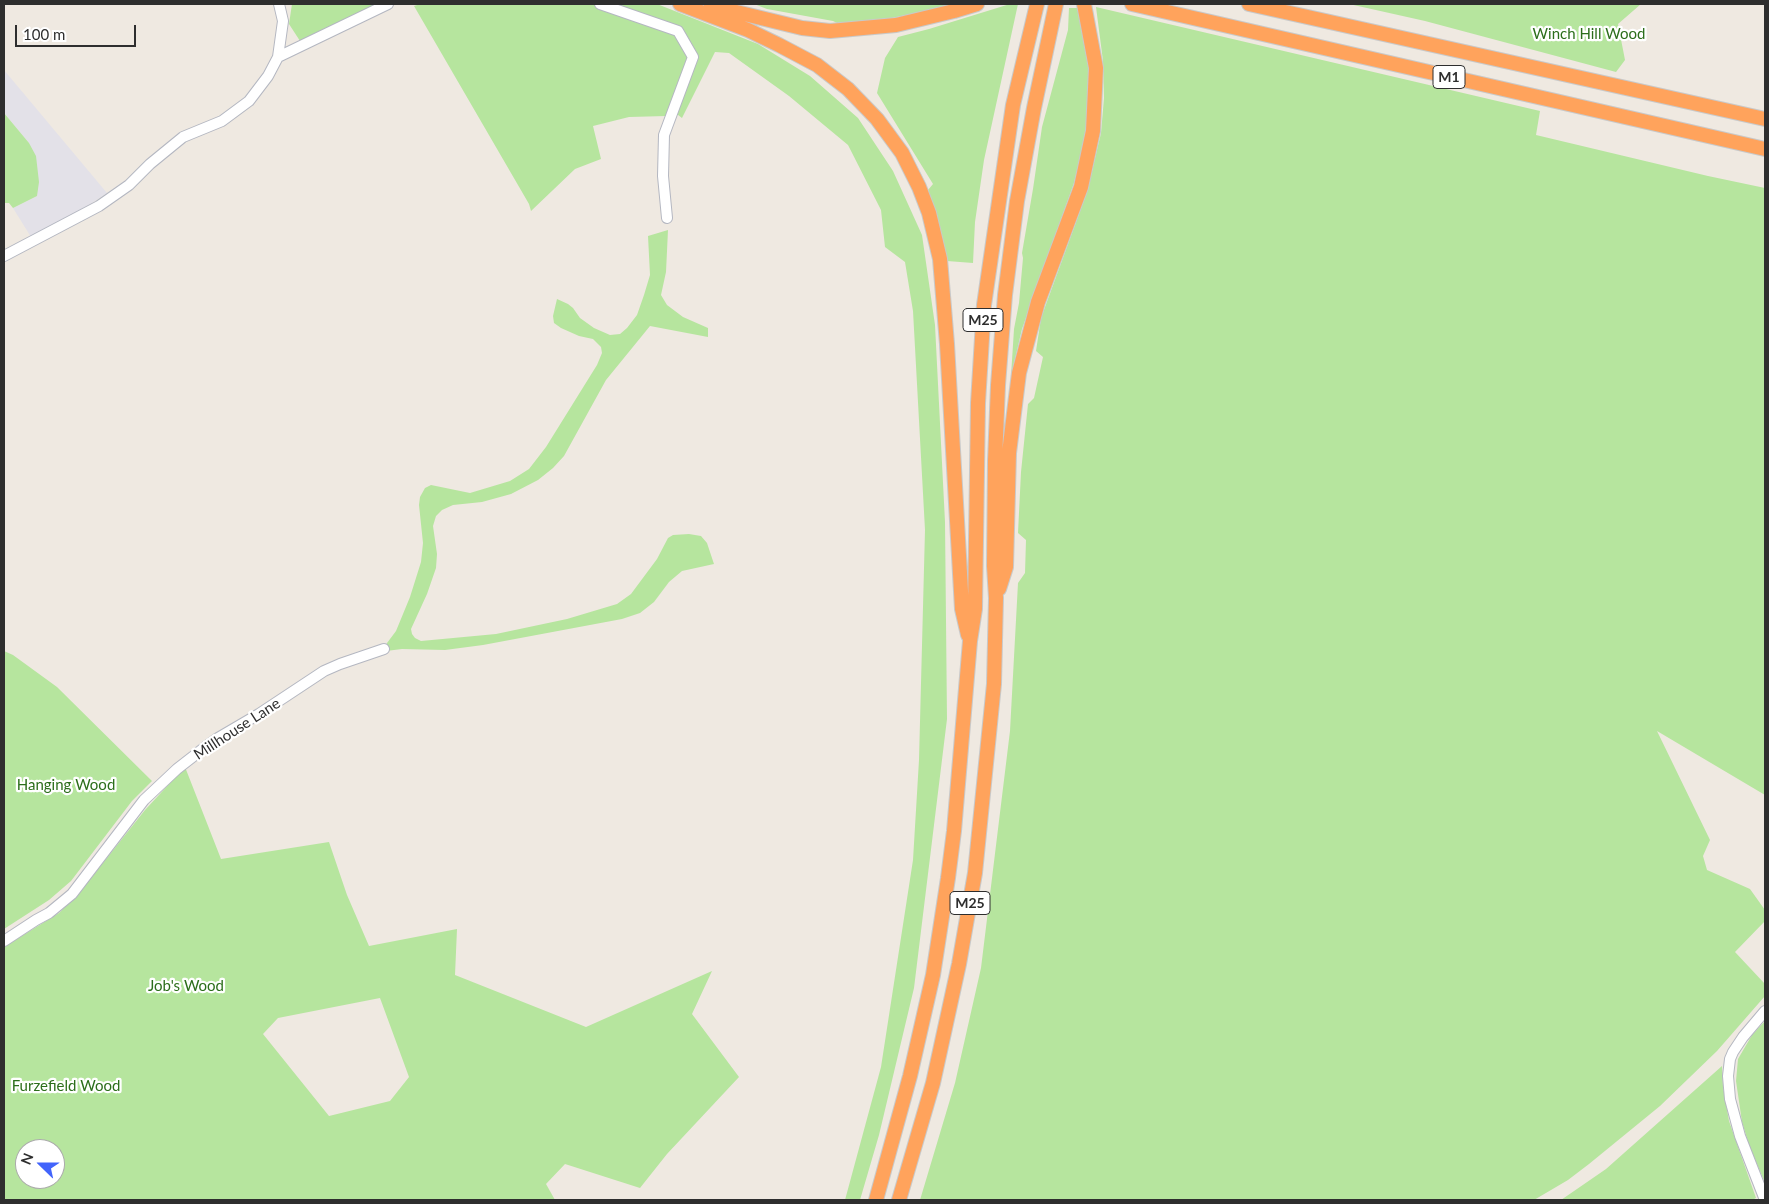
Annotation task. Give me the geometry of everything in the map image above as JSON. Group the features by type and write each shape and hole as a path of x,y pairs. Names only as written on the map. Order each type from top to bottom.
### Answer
{"highway":[{"path":"680,4 748,30 817,65 848,89 877,119 902,153 920,187 940,259 948,344 962,609 970,641"},
{"path":"711,4 724,9 802,28 830,31 896,25 974,4"},
{"name":"M25","path":"876,1200 910,1076 933,975 954,831 970,641 975,609 978,403 984,305 1013,105 1037,4"},
{"name":"M25","path":"900,1200 933,1083 959,964 975,873 994,684 996,598 994,566 995,461 998,385 1005,295 1017,201 1056,4"},
{"name":"M1","path":"1132,4 1765,149"},
{"name":"M1","path":"1249,4 1765,119"},
{"path":"996,598 1006,567 1009,453 1019,372 1038,302 1080,187 1093,131 1096,68 1084,5"}],"street":[{"path":"4,256 99,206 129,185 150,164 183,137 222,121 249,101 268,76 278,57 283,21 279,4"},
{"path":"278,57 388,4"},
{"path":"600,4 678,31 693,57 664,134 663,176 667,218"},
{"name":"Millhouse Lane","path":"4,941 49,913 72,894 144,800 177,769 204,748 324,671 384,649"},
{"path":"1765,1011 1739,1043 1730,1059 1728,1076 1730,1099 1740,1136 1765,1200"}],"shaded area":[{"path":"4,70 107,193 31,237 13,208 37,196 29,143 4,113"}],"green space":[{"path":"292,4 379,4 300,41 289,24"},
{"path":"420,4 657,4 758,44 810,76 858,118 893,171 922,235 935,325 945,522 947,719 914,988 879,1135 860,1200 845,1200 881,1067 913,860 919,760 925,530 913,311 905,262 885,247 881,210 848,145 789,96 729,53 715,52 682,118 669,108 666,116 629,117 593,126 601,159 575,169 531,211 529,204 414,6"},
{"path":"754,4 950,4 883,20 837,23 767,9"},
{"path":"1010,4 1018,4 984,160 975,222 973,263 947,261 937,215 928,190 933,184 877,93 885,58 898,37"},
{"name":"Winch Hill Wood","path":"1349,4 1641,4 1618,24 1625,60 1616,72 1425,21"},
{"path":"1096,7 1540,111 1536,135 1765,188 1765,795 1657,731 1710,840 1703,856 1707,870 1750,889 1765,910 1765,921 1735,952 1765,984 1765,996 1717,1051 1660,1106 1568,1180 1534,1200 920,1200 955,1083 981,968 1010,731 1018,583 1025,573 1026,540 1018,533 1021,472 1028,404 1034,398 1043,357 1036,351 1041,318 1087,192 1101,133 1104,98 1103,61"},
{"path":"1069,8 1077,8 1084,31 1089,72 1089,110 1084,143 1074,183 1022,329 1011,376 1022,253 1042,127 1068,30"},
{"path":"4,113 29,143 36,156 39,182 37,196 13,208 9,203 4,203"},
{"path":"668,230 666,272 661,295 667,305 683,317 708,328 708,337 650,326 606,380 564,456 553,468 538,480 511,494 482,502 453,505 442,510 436,516 433,526 437,554 436,568 427,594 411,629 412,634 421,641 496,634 567,619 617,604 631,594 657,559 668,538 673,535 689,534 701,536 707,543 714,564 682,571 669,582 654,602 640,613 622,619 483,645 445,650 402,649 386,651 387,643 396,631 410,597 421,562 423,543 419,505 420,497 425,488 431,485 470,493 510,481 529,469 546,447 597,365 602,353 601,347 593,339 579,336 554,323 553,316 557,299 568,304 580,318 594,328 610,335 620,334 637,315 650,275 648,236"},
{"name":"Hanging Wood","path":"4,651 13,655 57,687 152,781 132,801 71,881 49,900 4,929"},
{"path":"185,767 221,859 329,842 347,895 369,946 457,929 455,975 586,1027 712,971 692,1014 739,1077 667,1154 640,1188 565,1164 546,1184 555,1200 4,1200 4,947 59,913 79,893 145,810","holes":["380,998 409,1077 390,1101 329,1116 263,1034 278,1018"]},
{"path":"1765,1021 1765,1183 1749,1145 1742,1122 1736,1081 1738,1059 1752,1035"},
{"path":"1722,1066 1723,1086 1729,1121 1756,1198 1752,1200 1561,1200 1606,1169"}],"park label":[{"name":"Job's Wood","path":"186,986"},
{"name":"Furzefield Wood","path":"66,1086"}]}
